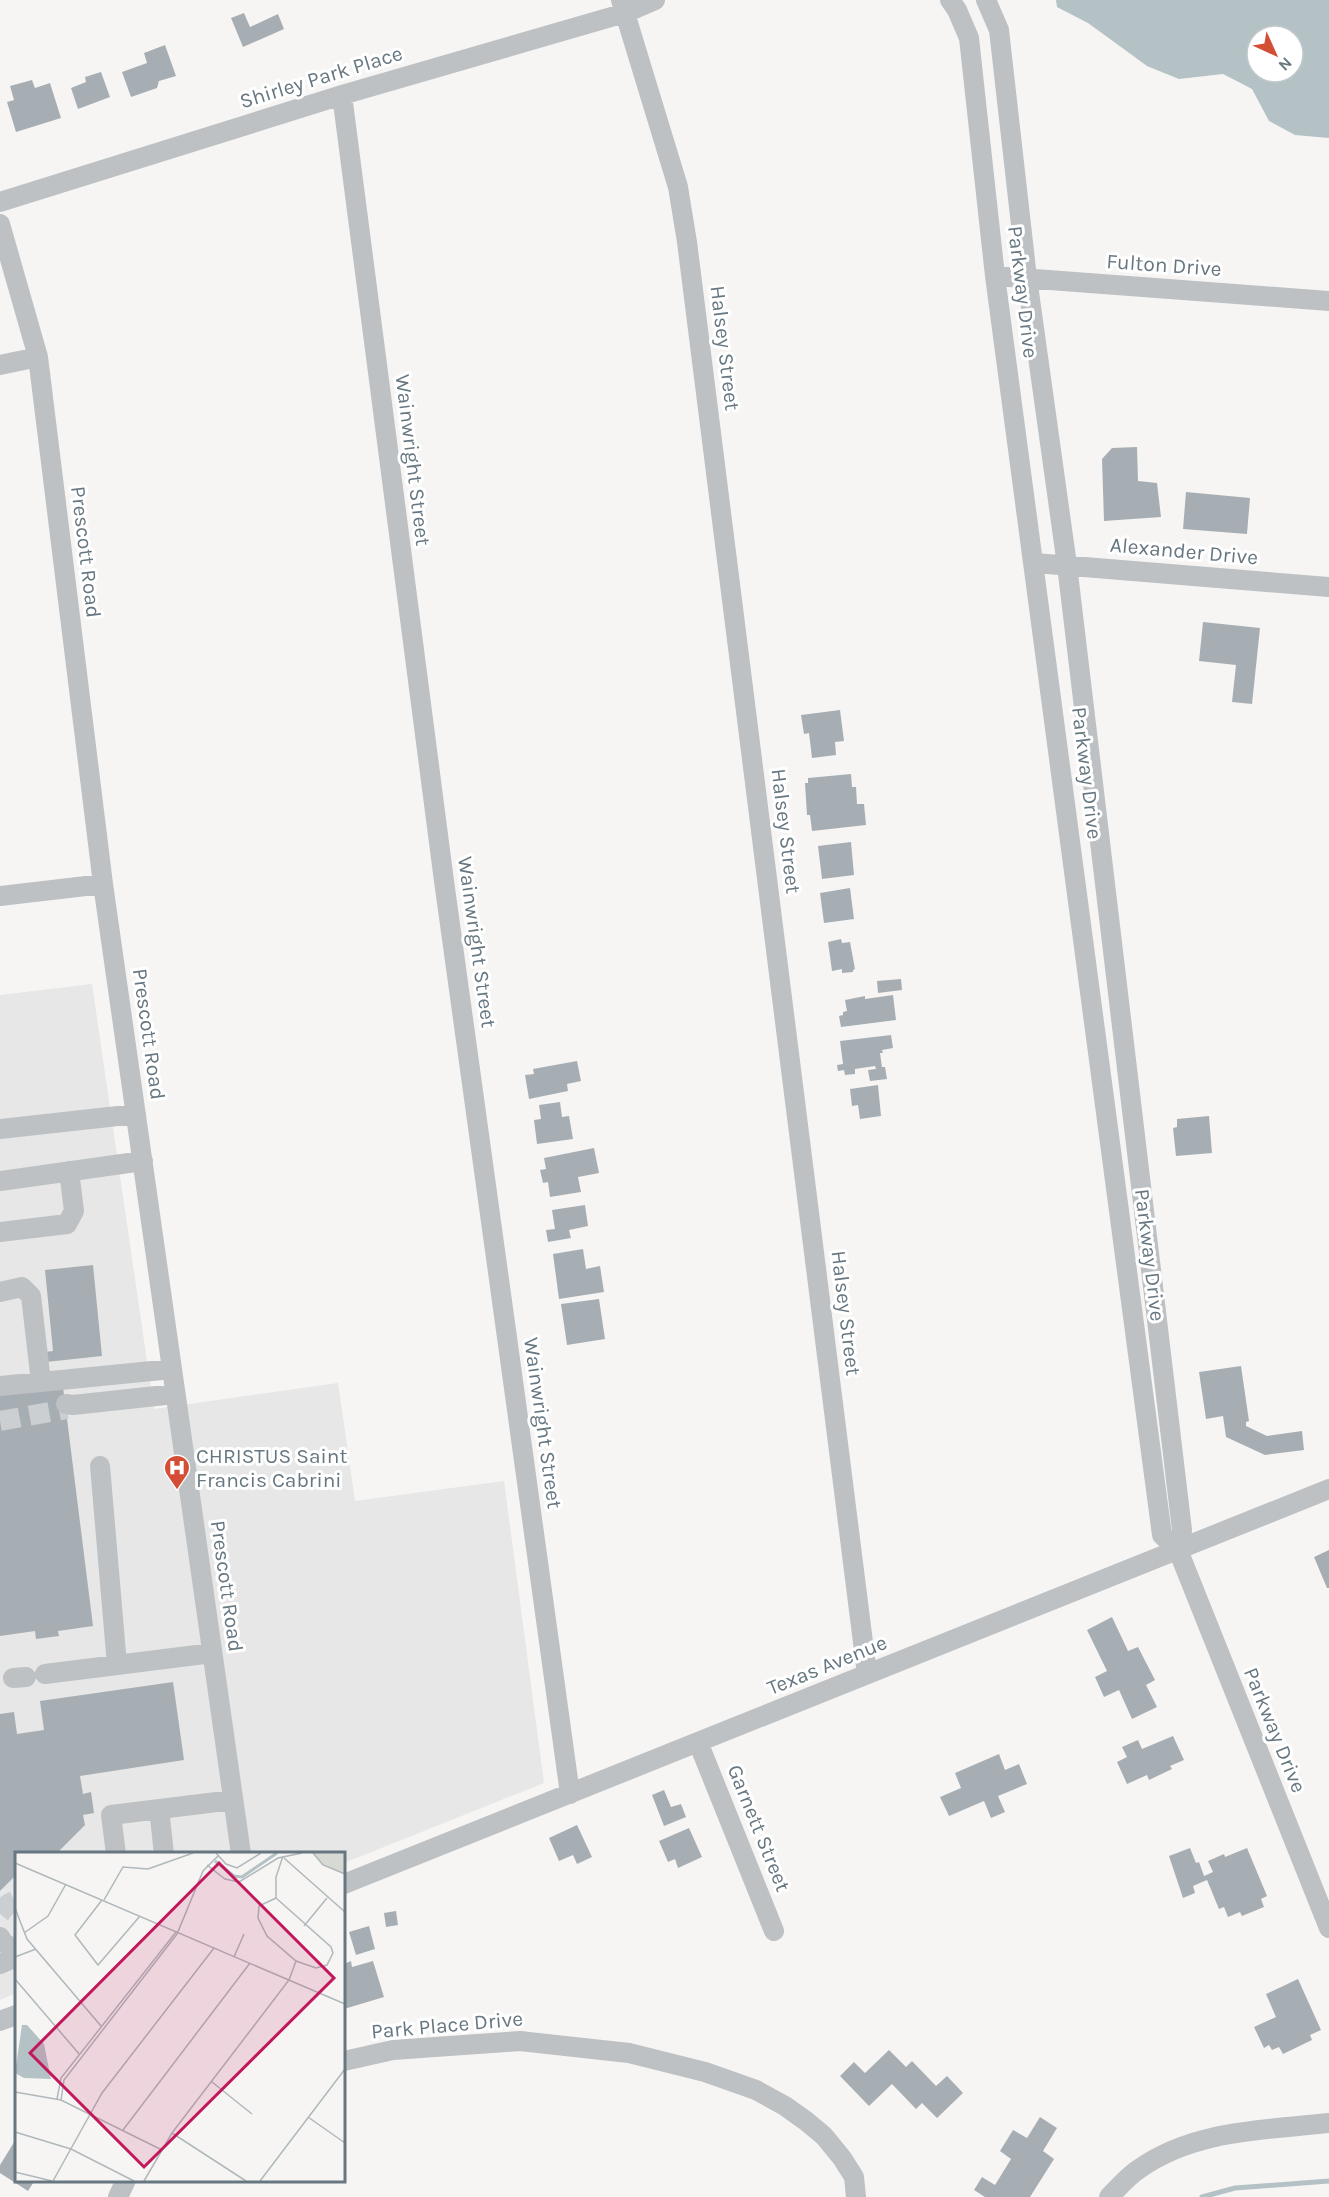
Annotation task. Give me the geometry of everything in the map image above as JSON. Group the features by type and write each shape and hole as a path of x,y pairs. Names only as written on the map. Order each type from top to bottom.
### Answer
{"street":[{"name":"Shirley Park Place","path":"0,202 623,6 655,0"},
{"name":"Parkway Drive","path":"950,0 969,38 995,276 1035,563 1162,1535 1178,1550 1329,1928"},
{"name":"Parkway Drive","path":"987,0 999,30 1027,278 1068,565 1182,1530 1178,1550"},
{"name":"Halsey Street","path":"623,6 678,187 687,242 867,1674"},
{"name":"Wainwright Street","path":"342,95 444,881 570,1794"},
{"name":"Prescott Road","path":"0,224 38,357 103,884 241,1852"},
{"name":"Fulton Drive","path":"995,276 1329,301"},
{"path":"0,365 38,357"},
{"name":"Alexander Drive","path":"1035,563 1329,587"},
{"path":"0,896 103,884"},
{"path":"0,1129 136,1114"},
{"path":"0,1181 142,1161"},
{"path":"0,1232 67,1224 74,1211 69,1171"},
{"path":"0,1292 22,1287 31,1296 41,1382"},
{"path":"0,1386 172,1369"},
{"path":"68,1406 175,1394"},
{"path":"100,1466 117,1665"},
{"name":"Texas Avenue","path":"345,1884 1329,1489"},
{"path":"45,1674 212,1653"},
{"name":"Garnett Street","path":"698,1742 774,1931"},
{"path":"116,1852 111,1815 233,1800"},
{"path":"159,1809 164,1852"},
{"path":"0,1937 15,1950"},
{"path":"0,1964 15,1957"},
{"path":"0,2021 15,2014"},
{"name":"Park Place Drive","path":"345,2061 393,2050 520,2041 629,2054 705,2072 756,2090 806,2121 824,2136 842,2158 854,2177 856,2197"},
{"path":"1109,2197 1138,2169 1167,2153 1205,2138 1329,2123"},
{"path":"118,2197 126,2182"}],"shaded area":[{"path":"1056,0 1329,0 1329,138 1295,135 1269,121 1252,89 1223,74 1179,79 1147,66 1088,23 1057,7"},
{"name":"CHRISTUS Saint Francis Cabrini","path":"92,984 154,1409 338,1383 355,1501 504,1481 544,1783 345,1863 345,1852 15,1852 15,1993 0,2000 0,995"}],"building":[{"path":"244,13 250,27 278,14 284,29 243,47 231,18"},
{"path":"165,45 176,76 159,81 157,88 131,97 122,72 147,63 144,53"},
{"path":"101,72 110,97 78,109 71,88 86,82 85,77"},
{"path":"32,80 35,88 50,83 61,118 16,132 7,102 14,100 10,86"},
{"path":"1137,447 1138,481 1157,483 1161,517 1104,521 1102,459 1112,448"},
{"path":"1186,492 1250,498 1247,534 1183,529"},
{"path":"1203,622 1260,628 1252,704 1232,702 1236,665 1199,661"},
{"path":"840,710 844,741 835,742 836,755 812,758 809,733 804,734 801,715"},
{"path":"851,774 852,787 856,787 857,804 864,804 866,825 812,831 810,815 807,815 805,783 808,783 808,778"},
{"path":"851,842 854,875 822,879 818,846"},
{"path":"850,888 854,919 824,923 820,893"},
{"path":"841,939 842,943 850,942 855,969 853,972 842,973 842,969 832,971 828,942"},
{"path":"901,979 902,990 878,993 877,981"},
{"path":"893,995 896,1020 841,1027 839,1016 847,1011 845,1000 865,996 865,999"},
{"path":"891,1035 893,1048 882,1050 883,1053 880,1053 887,1079 870,1081 868,1070 876,1069 875,1066 855,1069 855,1074 845,1075 844,1070 838,1071 837,1065 843,1064 840,1041"},
{"path":"577,1061 581,1081 567,1084 568,1091 529,1099 525,1075 534,1074 533,1069"},
{"path":"878,1085 881,1116 860,1119 858,1105 852,1106 850,1089"},
{"path":"560,1102 562,1117 569,1116 573,1139 537,1144 534,1120 541,1119 539,1105"},
{"path":"1209,1116 1212,1153 1176,1156 1173,1128 1177,1127 1177,1119"},
{"path":"594,1148 599,1173 578,1177 581,1192 550,1197 548,1182 543,1183 540,1170 546,1169 544,1158"},
{"path":"585,1205 588,1226 569,1230 571,1238 548,1242 546,1230 555,1229 552,1210"},
{"path":"583,1249 586,1269 600,1266 604,1292 559,1299 553,1254"},
{"path":"93,1265 102,1356 46,1362 45,1352 53,1351 45,1270"},
{"path":"599,1299 605,1339 567,1345 561,1304"},
{"path":"1241,1366 1249,1421 1246,1422 1246,1426 1267,1436 1302,1431 1304,1450 1265,1455 1226,1437 1223,1416 1206,1419 1199,1372"},
{"path":"63,1387 93,1626 58,1631 59,1636 36,1639 35,1631 0,1636 0,1395"},
{"path":"1329,1550 1329,1588 1327,1588 1314,1557"},
{"path":"1112,1617 1128,1651 1138,1647 1155,1680 1146,1685 1157,1707 1132,1719 1119,1690 1104,1697 1095,1677 1107,1671 1087,1630"},
{"path":"173,1682 184,1760 80,1776 83,1794 91,1792 94,1813 83,1815 85,1825 58,1852 15,1852 15,1876 0,1891 0,1714 14,1712 17,1734 44,1730 40,1701"},
{"path":"1173,1736 1184,1760 1170,1766 1172,1769 1149,1780 1147,1775 1127,1784 1117,1762 1127,1757 1122,1747 1138,1740 1142,1749"},
{"path":"999,1754 1005,1770 1019,1764 1027,1784 998,1796 1005,1812 991,1818 984,1801 949,1816 940,1797 961,1788 955,1773"},
{"path":"664,1790 671,1807 681,1804 686,1817 664,1826 652,1795"},
{"path":"577,1825 592,1857 577,1864 573,1855 559,1861 549,1838"},
{"path":"689,1828 702,1857 678,1868 675,1859 668,1862 659,1841"},
{"path":"1190,1848 1204,1876 1213,1872 1208,1861 1247,1848 1267,1896 1261,1899 1264,1907 1242,1916 1240,1912 1228,1917 1224,1907 1219,1909 1207,1880 1193,1886 1195,1893 1183,1898 1169,1856"},
{"path":"396,1911 398,1925 386,1927 384,1913"},
{"path":"369,1926 375,1949 356,1955 349,1932"},
{"path":"351,1961 352,1967 373,1961 384,1997 345,2009 345,1964"},
{"path":"1298,1979 1321,2030 1310,2035 1312,2040 1283,2054 1279,2047 1272,2050 1269,2045 1264,2048 1254,2027 1276,2017 1266,1994"},
{"path":"889,2050 906,2067 912,2061 936,2086 947,2076 963,2093 937,2118 922,2103 916,2109 892,2084 869,2106 840,2076 854,2062 865,2073"},
{"path":"1040,2117 1057,2128 1043,2151 1054,2159 1030,2197 985,2197 974,2190 982,2177 995,2185 1011,2159 1000,2151 1013,2130 1027,2138"},
{"path":"15,2141 15,2182 34,2182 28,2191 0,2173 0,2165"}],"waterway":[{"path":"1202,2197 1235,2188 1329,2181"}],"tunnel":[{"path":"0,1421 67,1409"},
{"path":"0,1914 8,1904 15,1900"}],"place":[{"name":"CHRISTUS Saint Francis Cabrini","path":"177,1491"}]}
